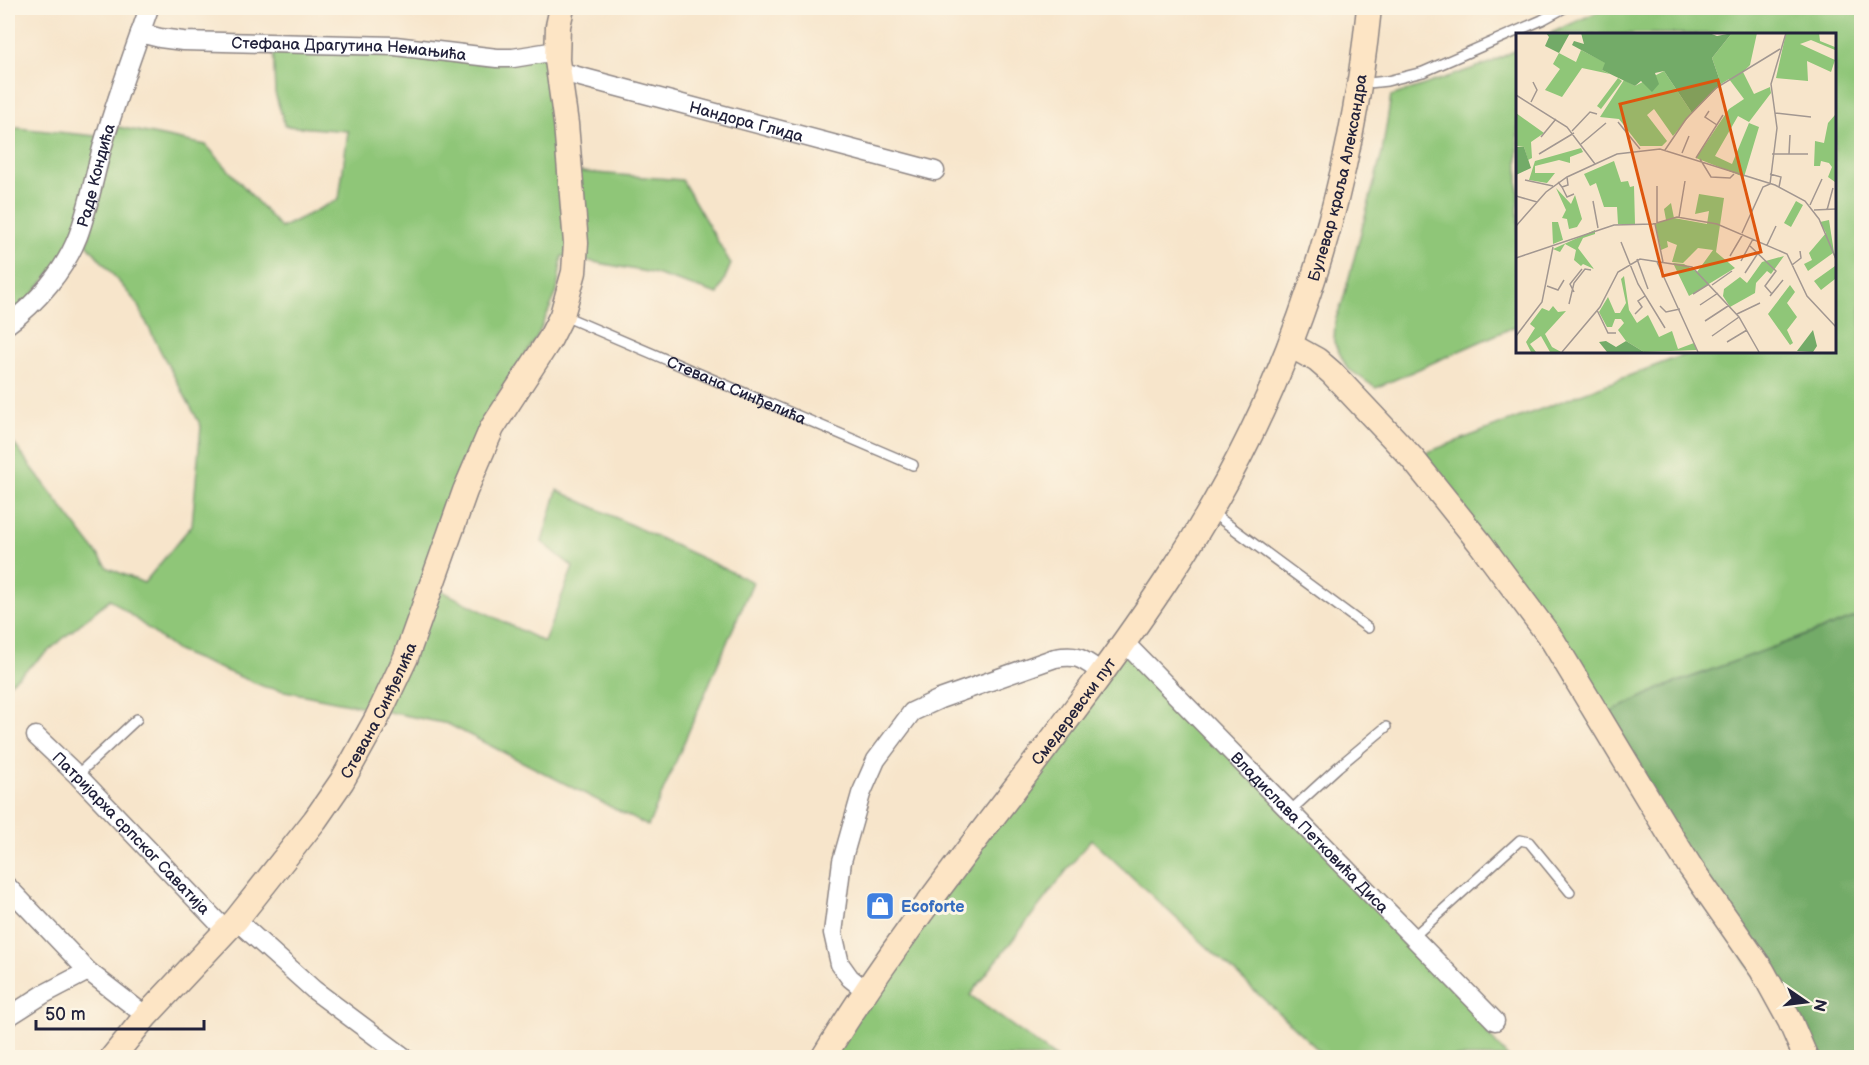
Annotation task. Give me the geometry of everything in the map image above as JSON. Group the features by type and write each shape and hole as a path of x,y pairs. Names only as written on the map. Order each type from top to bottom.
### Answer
{"street":[{"name":"Раде Кондића","path":"8,324 37,298 60,270 73,247 105,137 149,8"},
{"name":"Стевана Синђелића","path":"112,1058 146,1016 231,925 315,820 342,781 372,727 406,657 465,491 492,428 550,339 562,315 574,272 576,243 566,124 557,61 558,26 562,8"},
{"name":"Булевар краља Александра","path":"1290,345 1331,223 1360,84 1369,8"},
{"name":"Стефана Драгутина Немањића","path":"140,33 183,41 395,46 497,58 557,61"},
{"name":"Нандора Глида","path":"557,61 935,171"},
{"name":"Смедеревски пут","path":"823,1058 865,990 1124,642 1172,573 1210,511 1251,435 1290,345"},
{"path":"1290,345 1317,360 1332,373 1412,458 1553,640 1691,868 1762,970 1790,1021 1806,1058"},
{"name":"Владислава Петковића Диса","path":"1124,642 1495,1021"},
{"path":"865,990 850,978 840,964 833,933 842,861 852,824 861,794 887,744 912,712 940,699 1055,658 1071,656 1082,659 1101,672"},
{"name":"Патријарха српског Саватија","path":"36,736 231,925 405,1058"},
{"path":"8,887 88,971 146,1016"},
{"path":"8,1017 44,994 88,971"}],"lane":[{"path":"1360,84 1387,81 1423,72 1542,20 1564,8"},
{"name":"Стевана Синђелића","path":"562,315 913,465"},
{"path":"1210,511 1368,628"},
{"path":"77,775 137,719"},
{"path":"1290,811 1338,767 1386,728"},
{"path":"1412,938 1520,840 1529,842 1570,892"}],"path":[{"path":"8,130 18,128"}],"green space":[{"path":"1606,8 1861,8 1861,615 1659,689 1599,718 1412,458 1691,352 1836,352 1836,33 1551,33"},
{"path":"273,43 556,51 571,171 682,180 731,264 718,294 652,273 562,256 557,292 537,337 497,396 492,428 432,586 544,642 573,567 542,542 557,490 753,582 648,826 448,724 265,687 177,651 110,599 8,685 8,436 108,568 144,583 192,525 201,426 136,302 87,244 118,127 206,145 281,228 339,199 348,131 285,126 275,93"},
{"path":"1516,50 1516,326 1376,388 1347,368 1334,342 1335,321 1343,300 1382,153 1391,96 1492,62"},
{"path":"18,128 105,137 73,247 8,323 8,130"},
{"path":"1861,615 1861,1057 1804,1057 1599,718 1659,689"},
{"path":"1124,642 1495,1021 1487,1033 1508,1057 1326,1057 1091,839 970,995 1055,1057 823,1058"}],"place":[{"name":"Ecoforte","path":"880,906"}]}
